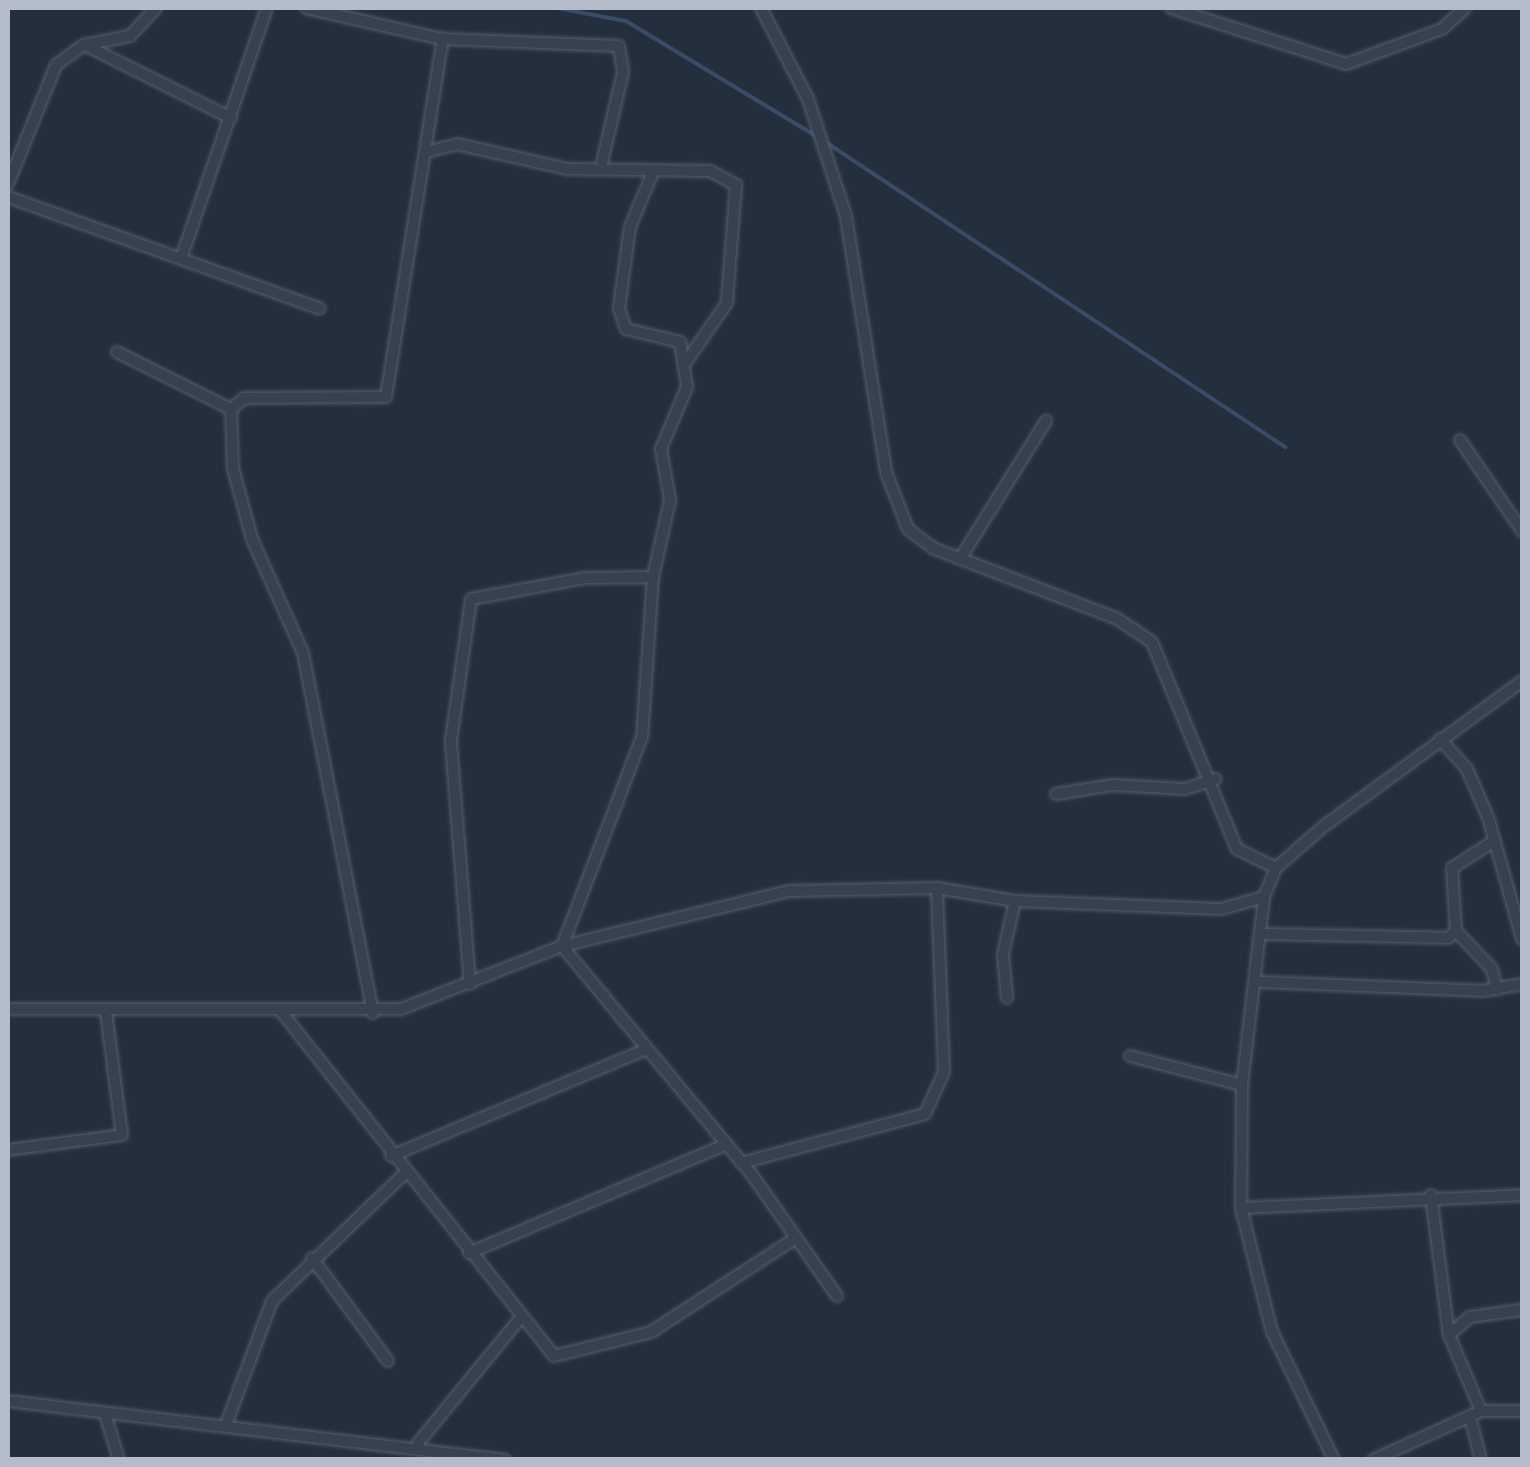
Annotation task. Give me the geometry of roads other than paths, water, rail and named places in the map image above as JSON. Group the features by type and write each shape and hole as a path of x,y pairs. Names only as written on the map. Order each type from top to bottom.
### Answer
{"street":[{"path":"8,184 56,65 84,44 130,36 156,8"},
{"path":"182,256 267,8"},
{"path":"306,8 443,39 619,46 623,72 602,163"},
{"path":"762,8 808,99 846,216 891,495 908,529 960,559 1116,618 1152,642 1215,780 1236,849 1276,868"},
{"path":"1171,8 1346,64 1442,29 1465,8"},
{"path":"374,1013 303,653 252,539 233,468 232,409 244,398 386,398 443,39"},
{"path":"84,44 232,118"},
{"path":"426,152 456,144 568,169 602,163 653,172 710,171 736,185 728,302 685,364 678,422 661,449 670,500 653,577 642,737 562,946"},
{"path":"653,172 630,227 618,308 626,329 674,336 685,364"},
{"path":"8,198 182,256 320,309"},
{"path":"116,352 232,409"},
{"path":"960,559 1046,420"},
{"path":"1460,440 1522,531"},
{"path":"470,984 451,740 471,599 558,581 653,577"},
{"path":"1334,1460 1272,1332 1241,1208 1242,1085 1260,982 1264,897 1276,868 1440,739 1522,681"},
{"path":"1440,739 1467,768 1494,841 1522,939"},
{"path":"1056,794 1113,785 1186,790 1215,780"},
{"path":"1494,841 1452,868 1456,931 1492,969 1497,990"},
{"path":"741,1164 924,1114 944,1072 937,888"},
{"path":"8,1009 374,1013 470,984 562,946 790,891 937,888 1015,901 1222,909 1264,897"},
{"path":"1007,998 1003,954 1015,901"},
{"path":"1264,934 1406,942 1456,931"},
{"path":"562,946 741,1164 837,1296"},
{"path":"1260,982 1497,990 1522,984"},
{"path":"8,1150 122,1134 106,1011"},
{"path":"282,1014 468,1254 554,1356 651,1332 796,1238"},
{"path":"391,1156 644,1050"},
{"path":"1130,1056 1242,1085"},
{"path":"468,1254 725,1145"},
{"path":"227,1422 272,1301 312,1258 406,1172"},
{"path":"1241,1208 1430,1195 1522,1195"},
{"path":"1430,1195 1449,1335 1482,1411"},
{"path":"312,1258 388,1361"},
{"path":"1449,1335 1470,1318 1522,1310"},
{"path":"418,1442 522,1316"},
{"path":"8,1401 106,1417 227,1422 418,1442 470,1456 506,1460"},
{"path":"1373,1460 1482,1411 1522,1411"},
{"path":"106,1417 119,1460"},
{"path":"1470,1417 1481,1460"}],"waterway":[{"path":"557,8 626,21 819,138"},
{"path":"827,143 1285,447"}]}
